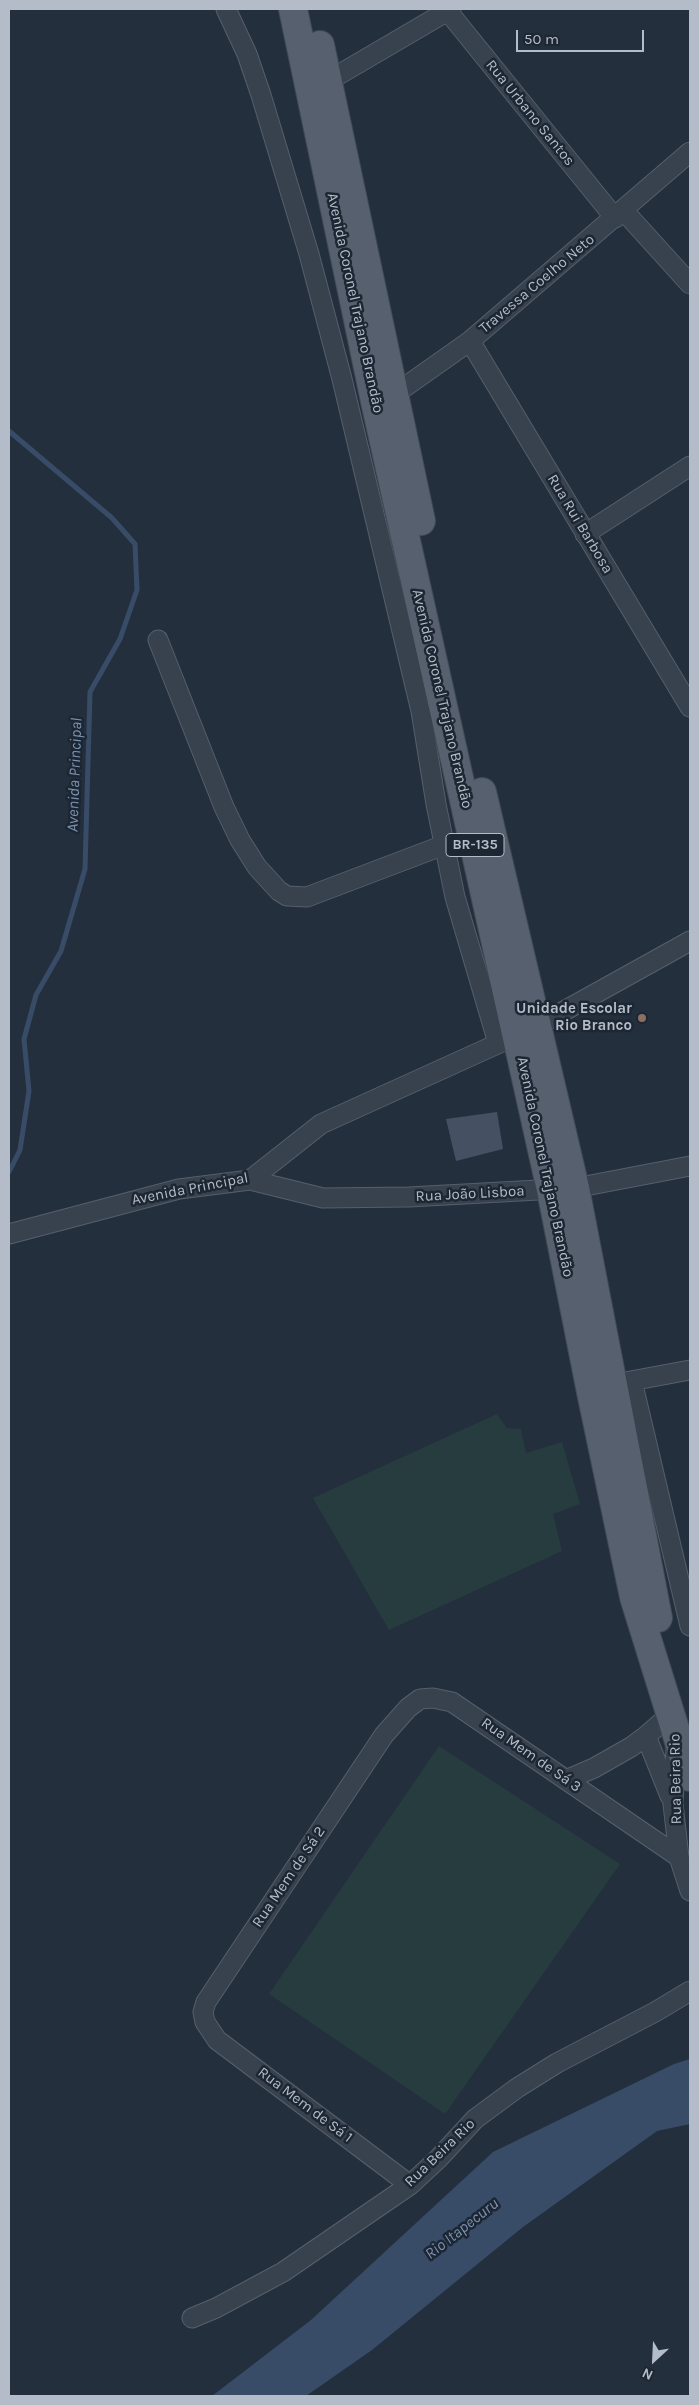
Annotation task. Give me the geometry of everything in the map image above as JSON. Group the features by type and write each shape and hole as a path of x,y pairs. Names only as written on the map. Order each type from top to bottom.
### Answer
{"main road":[{"name":"Avenida Coronel Trajano Brandão","path":"293,9 385,401 439,610 518,1035 563,1189 612,1386 661,1636 661,1679 689,1771"},
{"name":"Avenida Coronel Trajano Brandão","path":"313,9 328,81 385,401"}],"street":[{"name":"Avenida Coronel Trajano Brandão","path":"226,9 248,54 267,113 309,254 342,379 421,711 454,897 518,1035"},
{"path":"328,81 448,9"},
{"name":"Rua Urbano Santos","path":"448,9 619,214 690,284"},
{"name":"Travessa Coelho Neto","path":"385,401 470,341 690,152"},
{"name":"Rua Rui Barbosa","path":"470,341 585,534 689,702"},
{"path":"585,534 690,466"},
{"path":"158,640 232,824 257,867 279,891 287,896 307,897 444,845"},
{"name":"Avenida Principal","path":"9,1234 170,1191 250,1180 321,1124 518,1035 690,941"},
{"name":"Rua João Lisboa","path":"250,1180 323,1198 409,1197 563,1189 690,1166"},
{"path":"690,1370 612,1386 690,1626"},
{"name":"Rua Mem de Sá 3","path":"384,1736 413,1703 425,1698 442,1699 469,1713 679,1856"},
{"path":"566,1780 610,1760 673,1720"},
{"name":"Rua Beira Rio","path":"673,1720 674,1804 679,1856 690,1891"},
{"name":"Rua Mem de Sá 2","path":"205,2022 203,2012 206,2002 384,1736"},
{"path":"646,1736 674,1804"},
{"name":"Rua Beira Rio","path":"192,2318 216,2308 283,2272 410,2185 438,2159 474,2119 510,2092 557,2063 655,2012 690,1991"},
{"name":"Rua Mem de Sá 1","path":"205,2022 217,2040 410,2185"}],"green space":[{"path":"497,1414 507,1428 521,1429 526,1453 562,1442 580,1504 553,1514 562,1551 389,1630 313,1498"},
{"path":"439,1746 620,1864 445,2114 269,1994"}],"water":[{"name":"Rio Itapecuru","path":"690,2059 690,2124 657,2131 523,2227 372,2350 306,2396 212,2396 311,2320 493,2152 674,2064"}],"building":[{"path":"497,1112 503,1149 456,1161 446,1119"}],"waterway":[{"name":"Avenida Principal","path":"9,431 112,518 135,544 137,590 120,639 90,692 85,869 61,951 36,995 24,1039 29,1091 20,1150 9,1172"}],"place":[{"name":"Unidade Escolar Rio Branco","path":"642,1018"}]}
